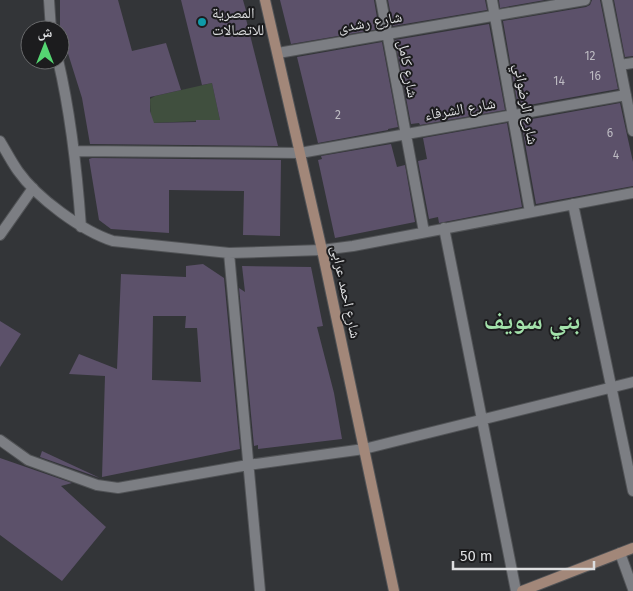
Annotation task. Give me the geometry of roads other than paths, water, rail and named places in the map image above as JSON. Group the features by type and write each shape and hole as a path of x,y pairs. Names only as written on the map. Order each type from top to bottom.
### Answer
{"main road":[{"name":"شارع احمد عرابى","path":"265,0 322,250 394,591"},
{"path":"522,591 633,548"}],"street":[{"path":"48,0 50,20"},
{"name":"شارع كامل","path":"381,0 424,232"},
{"name":"شارع الرضواني","path":"492,0 530,212"},
{"name":"شارع رشدى","path":"278,53 585,0"},
{"path":"607,0 633,131"},
{"path":"620,65 633,63"},
{"path":"61,70 68,99 75,151 81,226"},
{"name":"شارع الشرفاء","path":"75,151 300,153 626,95"},
{"path":"0,141 18,172 33,188 81,226 101,237 113,241 229,253 322,250 633,193"},
{"path":"0,236 33,188"},
{"path":"573,204 633,491"},
{"path":"444,228 516,591"},
{"path":"229,253 260,591"},
{"path":"0,440 28,460 97,485 118,488 248,465 364,449 633,382"},
{"path":"620,553 633,589"}],"place":[{"name":"المصرية للاتصالات","path":"202,22"}],"district":[{"name":"بني سويف","path":"532,321"}]}
